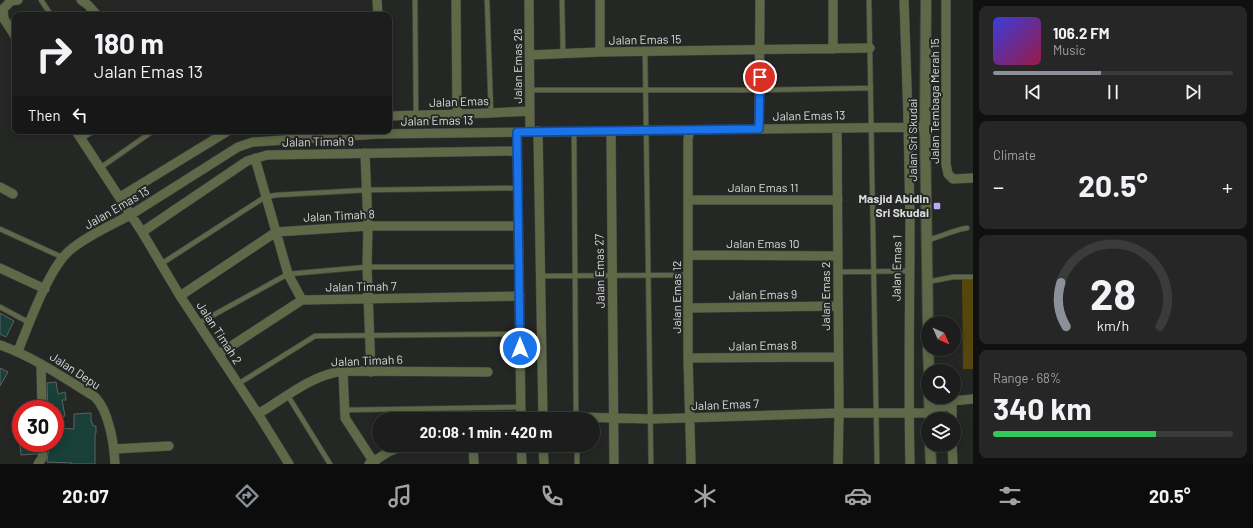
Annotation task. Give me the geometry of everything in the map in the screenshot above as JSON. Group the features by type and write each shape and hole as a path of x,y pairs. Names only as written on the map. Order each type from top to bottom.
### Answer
{"street":[{"path":"12,31 4,19 3,9 11,1 18,0"},
{"path":"81,0 94,12"},
{"path":"377,0 378,12"},
{"path":"456,0 457,114"},
{"name":"Jalan Emas 26","path":"529,0 530,111 534,131 541,276 543,412"},
{"path":"600,0 600,52"},
{"path":"759,129 760,0"},
{"path":"833,0 833,49"},
{"name":"Jalan Emas 1","path":"904,0 910,218 910,464"},
{"name":"Jalan Sri Skudai","path":"926,0 925,127 928,316"},
{"name":"Jalan Tembaga Merah 15","path":"946,0 946,164 948,174 953,179 973,178"},
{"name":"Jalan Emas 15","path":"530,55 600,52 870,48"},
{"name":"Jalan Emas","path":"392,116 530,111"},
{"name":"Jalan Emas 13","path":"392,132 925,127"},
{"name":"Jalan Emas 2","path":"837,128 838,464"},
{"name":"Jalan Emas 27","path":"611,130 614,464"},
{"name":"Jalan Emas 12","path":"690,130 688,139 688,358 691,464"},
{"path":"517,132 520,412"},
{"name":"Jalan Timah 2","path":"78,134 131,214 180,296 199,323 289,464"},
{"path":"120,198 223,134"},
{"name":"Jalan Emas 13","path":"18,351 45,289 58,265 69,251 83,241 131,214 238,147 253,142 354,134"},
{"name":"Jalan Timah 9","path":"142,232 247,160 267,155 517,152"},
{"path":"365,153 371,372"},
{"path":"219,354 302,300 288,274 255,158"},
{"path":"0,187 13,194"},
{"name":"Jalan Emas 11","path":"688,200 838,200"},
{"name":"Jalan Timah 8","path":"180,296 276,232 368,226 518,226"},
{"name":"Jalan Emas 10","path":"688,255 838,256"},
{"path":"0,268 45,289"},
{"name":"Jalan Timah 7","path":"302,300 520,296"},
{"name":"Jalan Emas 9","path":"689,308 838,306"},
{"name":"Jalan Depu","path":"0,344 18,351 41,364 95,397 100,402 103,407 114,449 115,464"},
{"name":"Jalan Emas 8","path":"688,358 838,357"},
{"path":"41,364 42,400"},
{"path":"343,371 344,410 345,418 348,424 372,463 388,452"},
{"name":"Jalan Timah 6","path":"258,414 318,377 330,373 343,371 488,372"},
{"path":"961,400 973,399"},
{"name":"Jalan Emas 7","path":"934,412 942,409 948,404"},
{"name":"Jalan Emas 7","path":"600,416 614,415 650,419 839,413 921,414"},
{"path":"114,449 169,446"},
{"path":"38,464 42,458 42,452"},
{"path":"473,452 474,464"},
{"path":"521,452 522,464"},
{"path":"543,452 544,464"},
{"path":"930,452 930,464"},
{"path":"952,452 953,464"}],"lane":[{"path":"41,0 49,12"},
{"path":"415,0 416,115"},
{"path":"487,0 491,113"},
{"path":"562,0 563,54"},
{"path":"869,0 876,464"},
{"path":"645,52 651,464"},
{"path":"530,90 760,90 871,88"},
{"path":"574,131 576,412"},
{"path":"100,168 149,134"},
{"path":"161,264 265,197 367,190 518,188"},
{"path":"927,240 959,229 967,228"},
{"path":"0,229 64,258"},
{"path":"199,323 288,274 367,267 519,266"},
{"path":"838,272 873,270 909,271"},
{"path":"541,276 688,275"},
{"path":"927,282 953,277 973,277"},
{"path":"0,307 30,323"},
{"path":"238,384 315,336 520,334"},
{"path":"288,396 330,464"},
{"path":"344,410 520,407"},
{"path":"577,452 577,464"}],"shaded area":[{"path":"962,280 973,280 973,369 963,369"}],"building":[{"path":"0,313 14,321 6,337 0,334"},
{"path":"0,368 8,372 0,386"},
{"path":"56,382 58,394 65,392 66,400 48,400 47,383"},
{"path":"91,413 91,422 93,426 96,426 95,464 47,462 48,452 64,452 64,428 74,429 74,414"},
{"path":"21,452 36,452 36,454 21,455"}],"place":[{"name":"Masjid Abidin Sri Skudai","path":"937,206"}],"route":[{"path":"520,348 517,132 759,129 760,77"}]}
